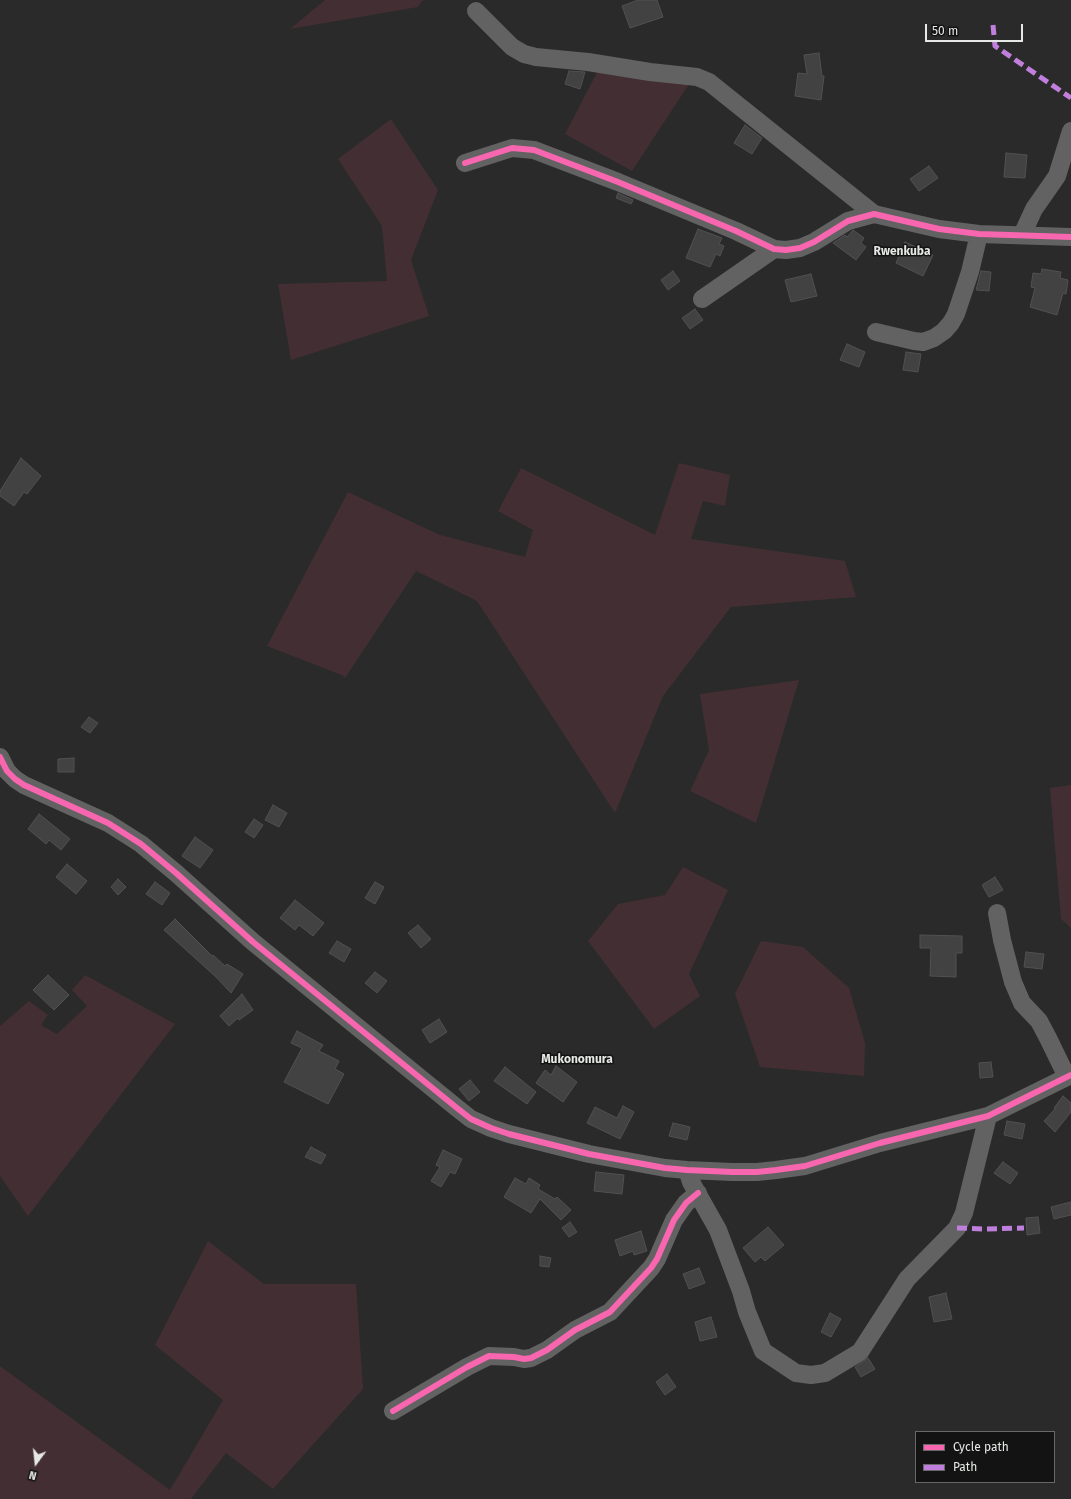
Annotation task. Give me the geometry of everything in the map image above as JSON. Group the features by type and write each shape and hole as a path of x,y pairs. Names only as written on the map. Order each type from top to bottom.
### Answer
{"street":[{"path":"476,11 512,47 524,54 536,57 588,62 650,72 697,77 709,82 874,214 939,230 979,234 1071,237"},
{"path":"1022,235 1034,209 1057,176 1071,131"},
{"path":"465,163 512,148 534,150 618,182 736,231 774,249 786,250 800,248 814,242 848,221 874,214"},
{"path":"876,332 923,342 934,338 944,331 956,314 970,272 979,234"},
{"path":"702,299 774,249"},
{"path":"0,757 8,771 15,779 24,785 108,823 157,856 253,942 472,1119 491,1128 509,1134 563,1148 589,1154 687,1170 757,1172 805,1166 880,1143 988,1116 1069,1076 1038,1021 1022,1003 1013,982 1002,940 997,913"},
{"path":"687,1170 691,1182 718,1230 741,1291 747,1312 763,1351 796,1373 811,1375 825,1373 860,1352 907,1280 957,1228 964,1213 988,1116"},
{"path":"393,1411 467,1367 489,1356 524,1359 531,1358 547,1350 575,1330 610,1312 651,1268 657,1259 674,1220 686,1203 698,1193"}],"shaded area":[{"path":"325,0 423,0 418,7 290,29"},
{"path":"605,57 691,81 632,171 565,134"},
{"path":"391,119 438,190 411,260 429,316 291,360 278,284 387,281 382,226 338,159"},
{"path":"679,463 730,475 725,506 703,501 691,539 845,561 856,597 731,607 663,696 615,813 477,601 416,571 345,678 344,676 267,646 348,492 440,535 525,557 533,530 498,511 521,468 655,535"},
{"path":"799,680 756,823 690,791 709,750 700,694"},
{"path":"1071,785 1071,928 1061,919 1050,788"},
{"path":"683,867 728,890 689,974 700,996 654,1029 588,941 618,904 665,895"},
{"path":"761,941 803,947 849,988 865,1043 864,1076 760,1067 735,994"},
{"path":"85,975 175,1024 28,1216 0,1176 0,1026 29,1001 48,1015 41,1025 57,1034 87,1006 72,990"},
{"path":"208,1241 264,1284 356,1284 363,1389 273,1489 226,1453 191,1499 0,1499 0,1366 170,1490 223,1400 155,1345"}],"building":[{"path":"638,0 657,0 663,17 630,28 622,6"},
{"path":"819,53 822,76 824,76 821,100 795,96 798,73 807,74 804,55"},
{"path":"569,71 585,72 580,89 565,84"},
{"path":"745,125 762,138 752,154 734,143"},
{"path":"1006,153 1027,155 1025,178 1004,177"},
{"path":"929,166 938,178 919,191 910,179"},
{"path":"618,193 633,200 631,204 616,198"},
{"path":"698,229 722,238 719,244 724,246 720,256 716,254 710,267 686,258"},
{"path":"853,230 864,238 861,243 866,247 856,260 833,243 845,235 847,237"},
{"path":"905,242 933,255 923,276 896,263"},
{"path":"1042,269 1061,272 1060,278 1068,280 1066,294 1063,293 1057,315 1030,307 1035,288 1031,287 1033,273 1041,274"},
{"path":"673,271 680,281 668,290 661,280"},
{"path":"981,271 991,272 989,291 976,290"},
{"path":"811,274 817,296 791,302 785,280"},
{"path":"695,309 703,320 690,329 682,318"},
{"path":"847,344 865,352 859,367 840,360"},
{"path":"906,352 921,354 918,372 903,370"},
{"path":"21,458 41,476 27,494 24,492 14,506 0,496 0,491"},
{"path":"89,717 98,723 90,733 81,727"},
{"path":"74,758 74,772 58,772 58,759"},
{"path":"273,805 287,813 279,827 265,820"},
{"path":"39,814 70,839 61,850 49,840 46,844 28,829"},
{"path":"254,819 263,825 254,838 245,832"},
{"path":"195,837 213,850 200,868 182,856"},
{"path":"67,864 87,881 76,894 56,877"},
{"path":"995,877 1003,890 989,897 982,885"},
{"path":"118,879 126,887 118,895 111,887"},
{"path":"155,882 170,893 162,905 146,894"},
{"path":"375,882 384,887 375,904 365,898"},
{"path":"295,900 324,923 313,936 299,925 295,930 280,918"},
{"path":"175,919 212,956 213,955 225,966 227,964 243,974 231,993 216,977 164,930"},
{"path":"418,925 431,939 421,948 408,933"},
{"path":"920,935 962,936 962,953 956,953 956,977 930,976 931,948 920,948"},
{"path":"337,941 351,949 344,962 329,953"},
{"path":"1026,952 1044,954 1042,969 1024,967"},
{"path":"375,972 387,981 377,993 365,983"},
{"path":"48,975 69,995 54,1010 33,990"},
{"path":"242,994 253,1010 239,1020 238,1018 229,1026 220,1016"},
{"path":"439,1019 447,1032 430,1043 422,1030"},
{"path":"297,1031 323,1045 319,1051 339,1061 335,1069 344,1074 328,1104 284,1082 302,1048 291,1043"},
{"path":"991,1062 993,1077 980,1078 979,1063"},
{"path":"556,1066 577,1082 563,1102 536,1083 545,1070 551,1075"},
{"path":"505,1067 536,1092 527,1104 494,1081"},
{"path":"470,1080 480,1092 469,1101 459,1089"},
{"path":"1063,1096 1071,1103 1071,1112 1055,1132 1044,1121 1055,1109 1054,1108"},
{"path":"623,1106 634,1112 620,1139 587,1123 595,1107 617,1118"},
{"path":"1007,1121 1025,1124 1022,1139 1004,1135"},
{"path":"673,1123 690,1127 687,1140 669,1136"},
{"path":"311,1147 326,1155 321,1164 305,1157"},
{"path":"443,1150 462,1159 455,1174 450,1172 441,1187 431,1181 440,1167 436,1165"},
{"path":"1003,1162 1018,1173 1010,1184 994,1173"},
{"path":"596,1172 624,1175 622,1194 594,1191"},
{"path":"515,1178 526,1184 529,1178 540,1185 538,1189 555,1199 557,1197 571,1210 561,1220 540,1199 531,1213 504,1197"},
{"path":"1071,1202 1071,1215 1054,1219 1051,1207"},
{"path":"1038,1217 1040,1233 1027,1235 1026,1218"},
{"path":"570,1222 577,1232 569,1237 562,1228"},
{"path":"768,1227 784,1245 765,1261 761,1257 755,1262 743,1248"},
{"path":"641,1231 647,1251 634,1255 633,1251 620,1256 615,1240"},
{"path":"540,1256 551,1258 549,1267 540,1266"},
{"path":"699,1268 705,1283 689,1289 683,1274"},
{"path":"946,1293 952,1319 934,1322 929,1297"},
{"path":"830,1313 841,1319 831,1337 821,1332"},
{"path":"711,1317 717,1337 700,1341 695,1322"},
{"path":"868,1358 875,1369 861,1377 855,1367"},
{"path":"667,1374 676,1387 665,1395 656,1382"}],"marked path":[{"path":"993,25 995,46 1071,98"},
{"path":"957,1228 1024,1228"}],"cycle path":[{"path":"465,163 512,148 534,150 618,182 736,231 774,249 786,250 800,248 814,242 848,221 874,214 939,229 979,234 1071,237"},
{"path":"0,757 7,771 24,785 108,823 141,844 176,873 253,942 457,1108 471,1119 509,1134 589,1154 665,1168 757,1172 805,1166 880,1143 988,1116 1071,1075"},
{"path":"393,1411 467,1367 489,1356 524,1359 531,1358 547,1350 575,1330 610,1312 651,1268 657,1259 674,1220 686,1203 698,1193"}],"district":[{"name":"Rwenkuba","path":"902,252"},
{"name":"Mukonomura","path":"577,1060"}]}
